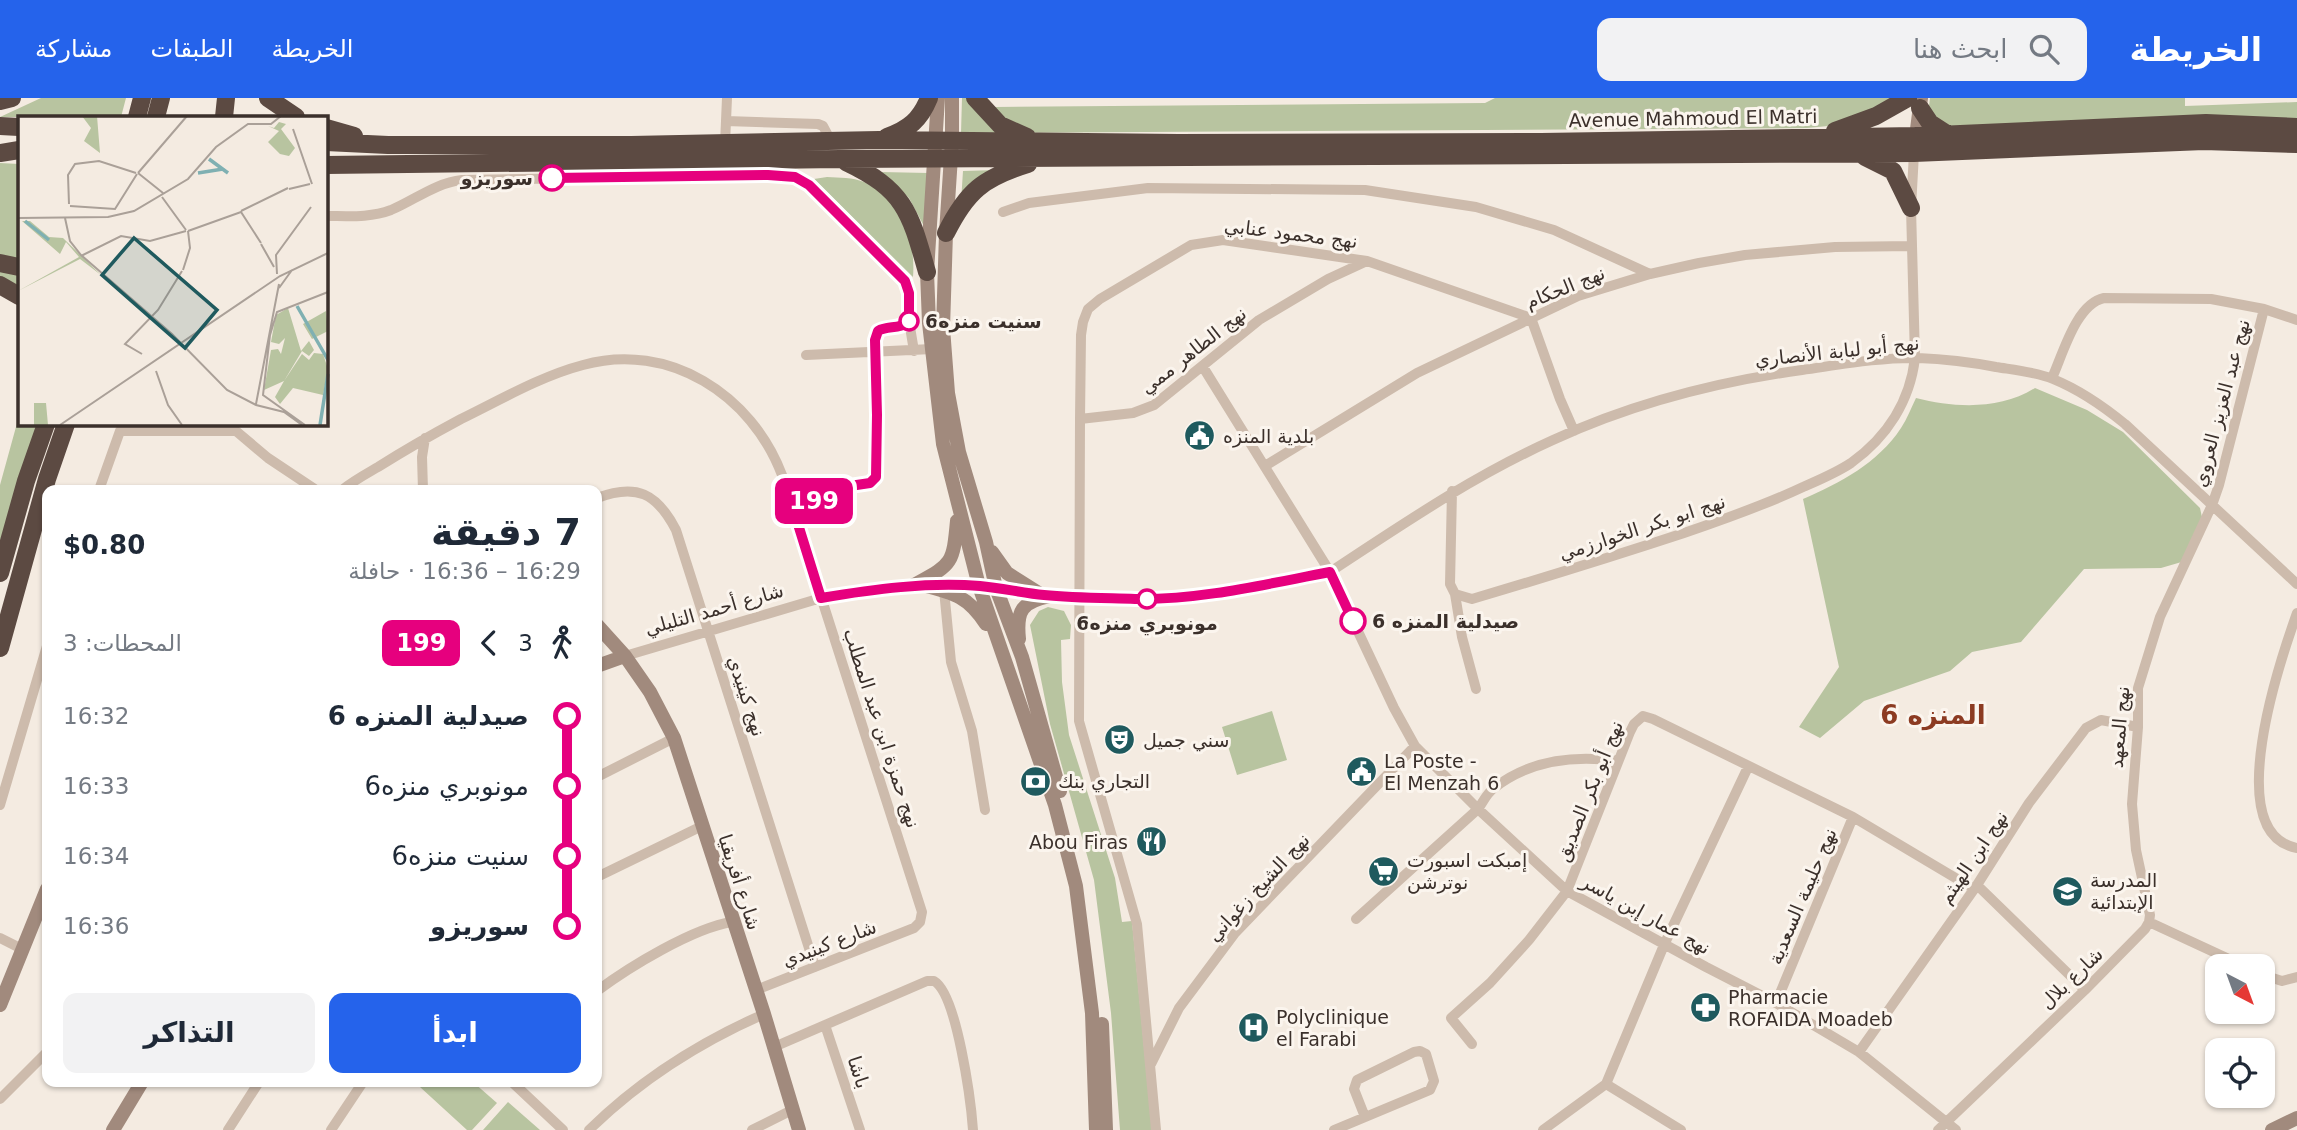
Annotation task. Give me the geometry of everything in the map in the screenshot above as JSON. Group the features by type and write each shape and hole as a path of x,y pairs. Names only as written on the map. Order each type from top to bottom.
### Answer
{"highway":[{"path":"0,102 12,98"},
{"path":"224,116 226,98"},
{"path":"268,98 295,116"},
{"path":"879,140 903,131 915,122 929,98"},
{"path":"975,98 1000,125 1037,140"},
{"path":"1815,137 1916,101 1930,123 1947,134"},
{"path":"138,116 155,104"},
{"name":"Avenue Mahmoud El Matri","path":"944,150 1045,159 1855,153 1915,145 1947,134 2206,123 2297,127"},
{"path":"0,126 18,127"},
{"path":"327,128 388,145"},
{"name":"Avenue Mahmoud El Matri","path":"944,150 1037,140 1220,143 1528,142 1815,137 1988,151 2204,141 2297,144"},
{"path":"327,142 388,145 725,144 879,140 944,150"},
{"path":"0,147 18,149"},
{"path":"0,153 18,149"},
{"path":"327,165 840,159 944,150"},
{"path":"1855,153 1894,172 1911,208"},
{"path":"840,159 872,175 900,199 916,233 927,272"},
{"path":"946,233 959,206 979,186 1010,170 1045,159"},
{"path":"0,263 18,267"},
{"path":"0,285 18,295"},
{"path":"26,481 37,425"},
{"path":"0,573 26,481 46,425"},
{"path":"46,485 66,425"},
{"path":"46,485 77,425"},
{"path":"0,648 42,499"}],"main road":[{"path":"938,98 944,150 946,233 943,328 948,393 959,452 986,542 996,588 1022,657 1084,884 1101,1010 1106,1130"},
{"path":"952,98 927,272 932,349 943,444 979,586 1055,805 1076,886 1092,1013 1096,1130"},
{"path":"1915,145 1916,101"},
{"path":"917,586 949,563 955,547 958,509"},
{"path":"986,542 1007,573 1045,595"},
{"path":"917,586 944,590 971,603 1001,650"},
{"path":"1022,657 1018,618 1031,601 1045,595"},
{"name":"شارع أفريقيا","path":"602,631 625,656 657,704 674,738 799,1130"},
{"name":"شارع أحمد التليلي","path":"602,664 625,656"},
{"path":"0,1005 42,900"},
{"path":"113,1130 139,1087"},
{"path":"2272,1130 2297,1118"}],"street":[{"path":"725,144 727,98"},
{"path":"726,121 818,124 825,129 831,141"},
{"name":"نهج ابو بكر الخوارزمي","path":"1455,594 1472,600 1732,517 1790,493 1851,462 1881,435 1893,420 1913,381 1915,358 1911,208 1915,145"},
{"path":"327,216 373,215 391,210 438,186 462,180 787,175 802,180 821,195 902,277 909,293 909,321 914,351"},
{"path":"1003,212 1041,201 1148,188 1365,190 1476,207 1554,230 1650,274"},
{"name":"نهج محمود عنابي","path":"1080,419 1083,322 1088,309 1100,299 1191,245 1209,241 1238,242 1367,261 1531,318"},
{"name":"نهج الحكام","path":"1265,466 1416,373 1578,296 1650,274 1699,263 1788,250 1912,246"},
{"name":"نهج الطاهر ممي","path":"1080,419 1121,415 1144,409 1164,398 1259,320 1328,279 1367,261"},
{"path":"2052,378 2076,324 2084,310 2097,299 2211,299 2264,309 2297,320"},
{"name":"نهج عبد العزيز العروي","path":"2212,505 2264,309"},
{"path":"1531,318 1560,400 1574,430"},
{"path":"792,505 827,498 843,487 870,483 876,477 874,354 878,331 903,326 909,321"},
{"path":"806,355 874,354 932,349"},
{"name":"نهج أبو لبابة الأنصاري","path":"1330,572 1452,492 1496,467 1574,430 1645,403 1744,378 1915,358 1992,366 2052,378 2100,404 2297,584"},
{"name":"نهج حمزة ابن عبد المطلب","path":"350,485 425,438 491,404 583,365 626,359 659,363 685,372 730,398 750,417 774,458 792,505 921,906 922,917 914,928"},
{"name":"نهج عمار إبن ياسر","path":"1203,367 1330,572 1375,669 1415,746 1567,891 1776,1003 1859,1052 1956,1130"},
{"path":"1080,419 1079,721 1137,925 1156,1130"},
{"path":"101,485 121,427 236,431 268,458 308,485"},
{"path":"423,485 422,457 425,438"},
{"name":"نهج كينيدي","path":"602,496 612,492 638,491 660,505 676,530 815,967"},
{"path":"1452,492 1450,584 1455,594 1462,637 1476,689"},
{"name":"نهج المعهد","path":"2149,922 2136,850 2132,804 2138,688 2149,650 2183,565 2212,505"},
{"name":"شارع أحمد التليلي","path":"625,656 821,598 883,588 979,586 1080,597 1194,597 1330,572"},
{"path":"944,590 951,662 972,731 985,810"},
{"path":"2297,613 2264,730 2258,799 2264,822 2277,838 2297,848"},
{"path":"0,805 42,663"},
{"name":"نهج أبو بكر الصديق","path":"1472,1044 1451,1018 1490,983 1529,940 1567,891 1634,724 1643,716 1838,810"},
{"name":"نهج ابن الهيثم","path":"1859,1052 1975,887 2029,803 2086,727 2101,720 2138,727"},
{"path":"602,774 674,738"},
{"name":"نهج الشيخ زغواني","path":"1149,1069 1179,1008 1236,933 1415,746"},
{"path":"1356,919 1478,809 1492,789 1514,775 1562,759 1618,761"},
{"path":"1543,1130 1606,1084 1664,945 1748,767"},
{"name":"نهج حليمة السعدية","path":"1776,1003 1848,834 1853,817 1838,810"},
{"path":"1853,817 1975,887 2085,990"},
{"path":"602,875 702,826"},
{"path":"602,988 692,934 732,922"},
{"path":"2149,922 2218,954"},
{"name":"شارع بلال","path":"1938,1130 2085,990 2149,922"},
{"name":"شارع كينيدي","path":"756,990 914,928"},
{"path":"0,938 22,949"},
{"path":"2275,979 2282,981 2297,977"},
{"path":"774,1046 928,981 934,981 941,985 947,996 963,1058 972,1130"},
{"path":"589,1130 620,1100 671,1063 723,1032 764,1014"},
{"name":"باشا","path":"825,1025 860,1130"},
{"path":"1334,1130 1430,1090 1434,1081 1426,1054 1414,1052 1357,1080 1354,1089 1365,1117"},
{"path":"0,1099 42,1057"},
{"path":"1606,1084 1681,1130"},
{"path":"228,1130 256,1087"},
{"path":"331,1130 360,1087"},
{"path":"517,1087 563,1130"},
{"path":"752,1130 792,1110"}],"green space":[{"path":"41,98 126,98 121,116 0,117"},
{"path":"962,98 978,98 995,107 1485,103 1495,98 1899,98 1839,125 1807,128 961,133"},
{"path":"1930,98 2185,98 2185,106 2297,102 2297,120 1948,127 1928,114"},
{"path":"0,163 18,164 18,305 0,294"},
{"path":"997,170 961,202 963,171"},
{"path":"881,172 928,173 925,228 909,198"},
{"path":"827,177 859,180 888,198 897,209 909,235 913,277 814,179"},
{"path":"2035,388 2087,410 2123,432 2200,508 2203,522 2185,561 2161,568 2084,569 2021,642 1972,652 1950,671 1864,701 1820,738 1799,727 1839,667 1803,499 1844,479 1870,462 1901,428 1916,398 1946,404 1977,405 2007,400"},
{"path":"18,420 18,425 42,425 0,541 0,485"},
{"path":"1048,607 1064,611 1071,625 1070,639 1061,640 1062,682 1069,735 1115,878 1122,922 1132,921 1152,1130 1120,1130 1111,1013 1094,880 1050,724 1030,625 1039,611"},
{"path":"1272,711 1287,760 1237,775 1222,727"},
{"path":"420,1087 479,1087 497,1103 472,1130 467,1130"},
{"path":"508,1102 540,1130 483,1130"}],"bus line":[{"name":"199","path":"552,178 768,175 795,177 821,195 905,281 911,312 909,321 903,326 881,329 875,340 878,455 876,477 865,485 843,487 827,498 792,505 821,598 922,585 979,586 1080,597 1194,597 1330,572 1353,621"}],"place":[{"name":"سوريزو","path":"552,178"},
{"name":"سنيت منزه6","path":"909,321"},
{"name":"بلدية المنزه","path":"1200,436"},
{"name":"مونوبري منزه6","path":"1147,599"},
{"name":"صيدلية المنزه 6","path":"1353,621"},
{"name":"سني جميل","path":"1120,740"},
{"name":"La Poste - El Menzah 6","path":"1361,772"},
{"name":"التجاري بنك","path":"1035,781"},
{"name":"Abou Firas","path":"1151,842"},
{"name":"إمبكت اسبورت نوترشن","path":"1384,871"},
{"name":"المدرسة الإبتدائية","path":"2067,891"},
{"name":"Pharmacie ROFAIDA Moadeb","path":"1705,1008"},
{"name":"Polyclinique el Farabi","path":"1253,1028"}],"district":[{"name":"المنزه 6","path":"1933,715"}]}
